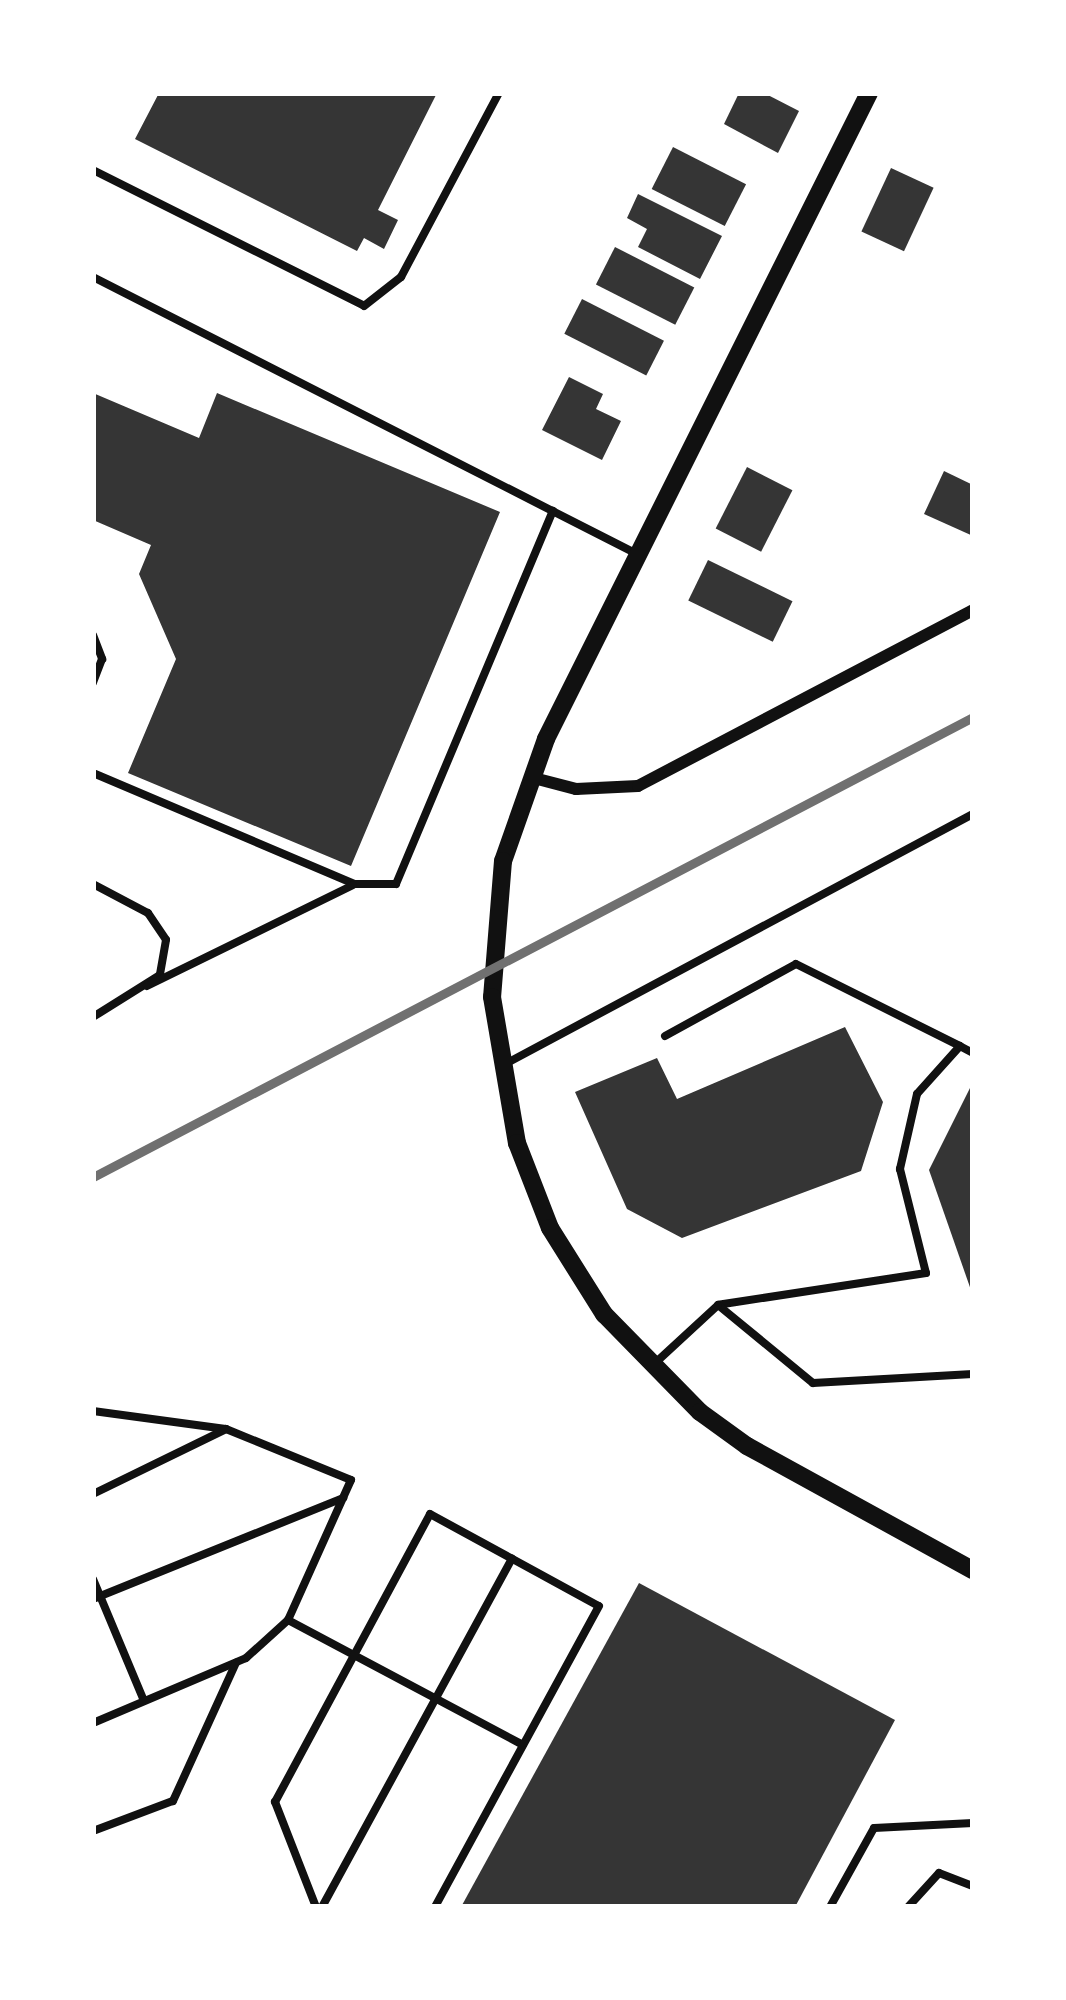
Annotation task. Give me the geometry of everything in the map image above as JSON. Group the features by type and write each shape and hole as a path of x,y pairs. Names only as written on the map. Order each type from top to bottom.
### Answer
{"street":[{"path":"869,93 530,778 496,905 491,997 500,1067 550,1228 583,1286 651,1366 746,1446 973,1570"},
{"path":"530,778 576,789 638,787 973,610"}],"lane":[{"path":"93,170 364,306 401,277 499,93"},
{"path":"93,278 637,554"},
{"path":"93,773 354,884 396,884 554,512"},
{"path":"93,635 102,659 93,683"},
{"path":"500,1067 973,814"},
{"path":"93,884 158,924 165,962 147,986"},
{"path":"93,1017 354,884"},
{"path":"665,1036 796,964 973,1053"},
{"path":"651,1366 718,1305 926,1274 900,1169 917,1094 960,1046"},
{"path":"718,1305 813,1383 973,1374"},
{"path":"93,1411 226,1429 351,1480 288,1620 236,1664 93,1723"},
{"path":"93,1494 226,1429"},
{"path":"97,1598 345,1498"},
{"path":"319,1907 275,1802 349,1654 430,1514 599,1606 435,1907"},
{"path":"319,1907 512,1558"},
{"path":"93,1579 97,1598 144,1701"},
{"path":"288,1620 523,1745"},
{"path":"93,1831 173,1801 236,1664"},
{"path":"830,1907 874,1828 973,1823"},
{"path":"908,1907 939,1874 973,1886"}],"building":[{"path":"159,93 437,93 378,210 398,220 384,249 364,238 357,251 135,139"},
{"path":"739,93 764,93 799,111 778,153 724,124"},
{"path":"673,147 746,184 725,226 652,189"},
{"path":"891,168 934,188 904,251 861,231"},
{"path":"638,194 722,236 700,279 638,247 647,229 627,218"},
{"path":"615,247 694,287 675,325 596,284"},
{"path":"582,299 664,341 646,376 564,334"},
{"path":"569,377 603,394 596,409 621,421 602,460 542,430"},
{"path":"93,393 199,438 217,393 500,512 351,866 128,773 176,659 139,574 151,545 93,520"},
{"path":"747,467 792,490 761,552 716,528"},
{"path":"944,471 973,485 973,536 924,514"},
{"path":"708,560 792,601 773,642 688,600"},
{"path":"845,1027 883,1102 861,1171 682,1238 627,1209 575,1092 657,1058 677,1099"},
{"path":"973,1082 973,1293 972,1293 929,1170"},
{"path":"639,1583 895,1720 795,1907 461,1907"}],"railway":[{"path":"93,1177 973,717"}]}
